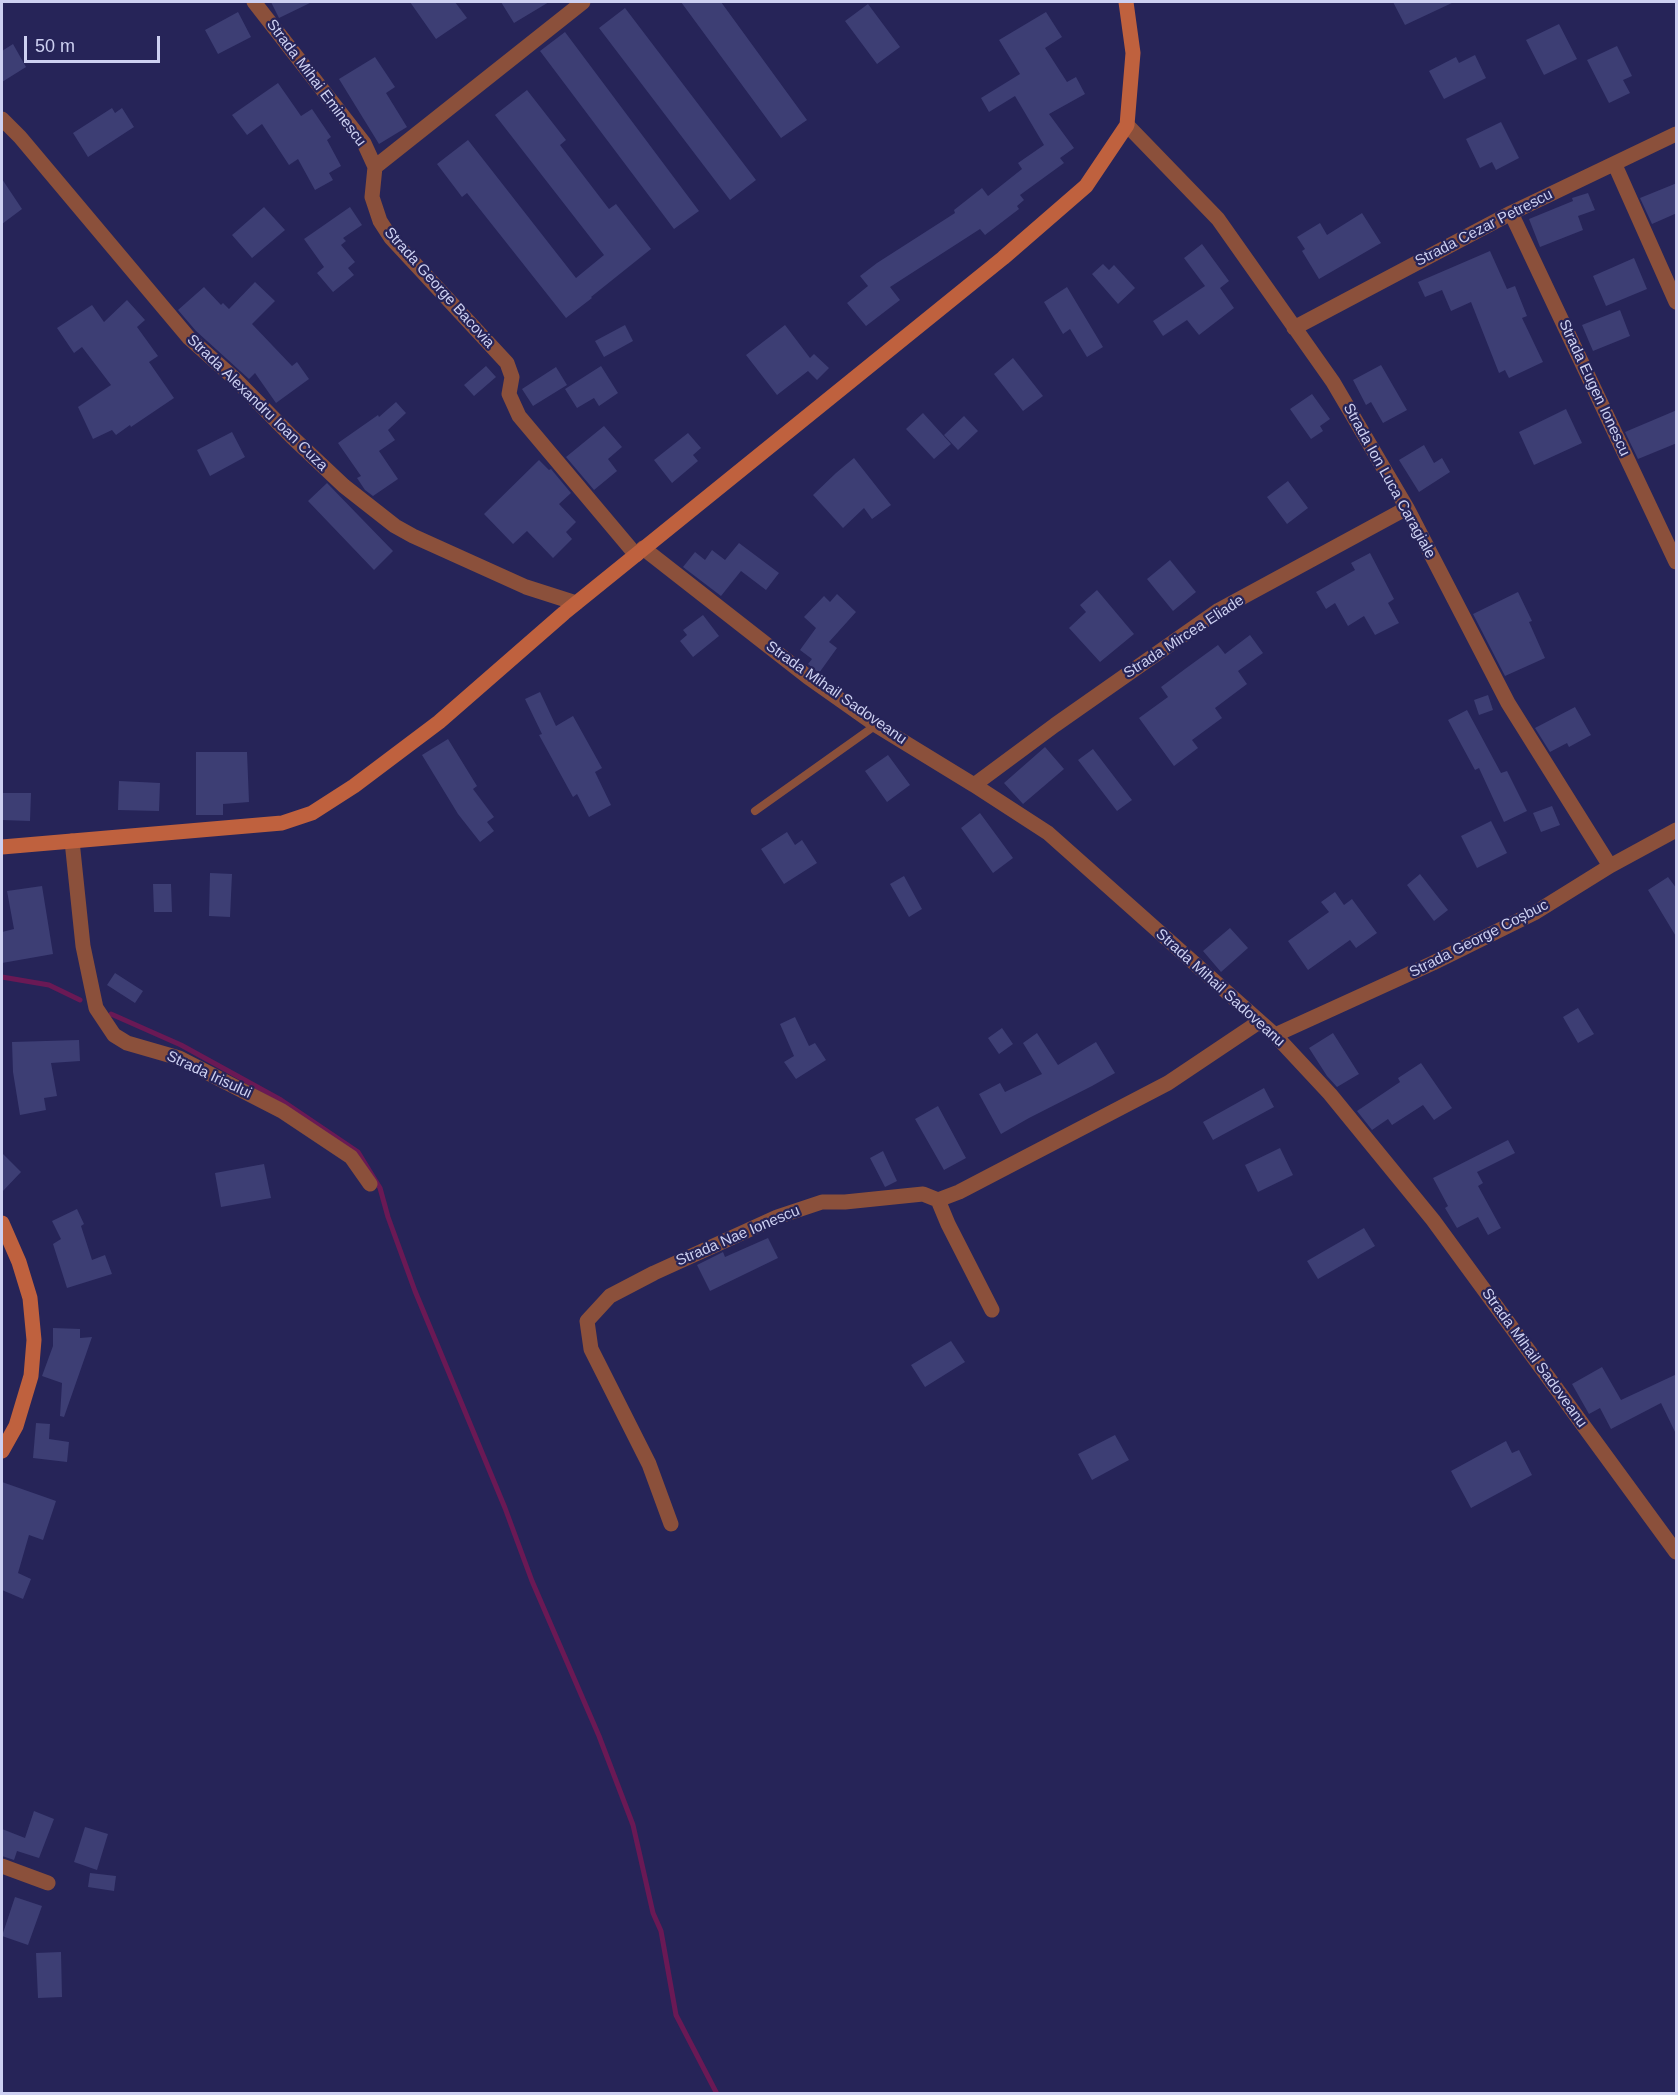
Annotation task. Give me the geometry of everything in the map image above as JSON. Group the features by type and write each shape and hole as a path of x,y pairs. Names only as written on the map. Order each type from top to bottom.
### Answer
{"main road":[{"path":"2,847 282,823 312,813 354,786 439,722 576,603 1003,258 1086,186 1127,125 1133,53 1126,2"},
{"path":"2,1223 19,1262 30,1298 34,1340 31,1376 16,1426 2,1451"}],"street":[{"name":"Strada Mihai Eminescu","path":"254,2 364,143 375,167"},
{"path":"375,167 583,2"},
{"name":"Strada Alexandru Ioan Cuza","path":"2,118 189,338 236,379 292,438 344,486 395,526 413,536 526,587 576,603"},
{"name":"Strada Ion Luca Caragiale","path":"1127,125 1218,219 1333,382 1407,508 1508,703 1610,866"},
{"name":"Strada Cezar Petrescu","path":"1294,328 1511,213 1677,134"},
{"path":"1615,165 1677,302"},
{"name":"Strada George Bacovia","path":"375,167 372,181 375,210 391,238 507,363 512,377 509,394 519,416 639,551"},
{"name":"Strada Eugen Ionescu","path":"1511,213 1677,562"},
{"name":"Strada Mircea Eliade","path":"974,785 1219,610 1407,508"},
{"name":"Strada Mihail Sadoveanu","path":"639,551 876,725 1047,833 1275,1035 1330,1094 1433,1220 1677,1552"},
{"name":"Strada George Coșbuc","path":"1275,1035 1433,963 1536,912 1610,866 1677,830"},
{"name":"Strada Irisului","path":"72,841 83,946 96,1008 114,1035 127,1043 179,1058 282,1111 351,1157 370,1184"},
{"path":"992,1310 938,1200 959,1192 1168,1083 1259,1022"},
{"name":"Strada Nae Ionescu","path":"671,1524 649,1464 591,1349 587,1321 610,1296 654,1273 777,1217 822,1202 845,1202 923,1194 938,1200"},
{"path":"2,1866 48,1883"}],"lane":[{"path":"755,811 876,725"}],"building":[{"path":"271,2 312,2 279,18"},
{"path":"410,2 455,2 467,18 436,39"},
{"path":"501,2 549,2 514,23"},
{"path":"681,2 721,2 807,120 781,138"},
{"path":"1393,2 1454,2 1405,25"},
{"path":"868,4 900,47 877,64 845,21"},
{"path":"625,8 756,180 730,200 599,28"},
{"path":"238,12 251,37 218,54 205,30"},
{"path":"1046,12 1062,37 1045,48 1067,82 1076,77 1085,94 1049,114 1074,148 1060,158 1064,163 1020,195 1024,200 1017,206 1019,209 985,235 980,229 890,287 900,300 866,326 847,303 868,286 860,276 955,213 954,210 982,188 988,196 1022,169 1018,163 1044,145 1015,96 989,112 981,98 1020,74 999,40"},
{"path":"1559,24 1577,59 1544,75 1526,40"},
{"path":"565,32 699,211 674,229 540,51"},
{"path":"13,44 26,67 2,82 2,51"},
{"path":"1617,46 1632,76 1623,80 1630,93 1609,103 1587,60"},
{"path":"1475,55 1486,78 1444,99 1429,71 1456,57 1459,63"},
{"path":"375,57 395,87 386,93 407,127 379,144 339,79"},
{"path":"278,83 301,116 312,109 331,137 327,140 341,166 329,173 333,180 315,190 298,159 289,165 262,124 247,135 232,115"},
{"path":"527,90 566,140 560,145 609,209 616,204 651,249 566,318 467,193 462,197 437,164 468,140 576,278 604,255 495,115"},
{"path":"112,108 115,113 122,108 134,127 88,157 73,133"},
{"path":"1501,122 1519,158 1496,170 1492,162 1480,168 1466,139"},
{"path":"2,179 22,209 2,224"},
{"path":"1677,183 1677,213 1652,224 1640,198"},
{"path":"1588,193 1595,210 1578,216 1583,230 1540,247 1529,219 1573,201 1572,198"},
{"path":"264,207 285,230 252,258 232,235"},
{"path":"350,207 362,225 343,238 346,241 341,245 355,262 348,268 354,275 333,292 317,273 324,267 304,239"},
{"path":"1362,213 1381,243 1319,279 1302,251 1305,249 1297,237 1320,223 1327,235"},
{"path":"1202,244 1229,281 1220,288 1234,308 1199,335 1187,320 1163,336 1153,321 1205,286 1184,258"},
{"path":"1490,251 1507,289 1515,286 1527,316 1522,318 1543,362 1509,378 1505,370 1499,373 1471,302 1451,311 1442,290 1425,297 1418,282"},
{"path":"1634,258 1647,289 1606,306 1593,276"},
{"path":"1103,264 1109,270 1114,265 1135,288 1118,304 1092,274"},
{"path":"255,282 275,301 252,324 292,366 297,362 309,379 276,403 255,373 249,379 196,331 178,310 204,287 221,305 223,303 229,309"},
{"path":"1067,287 1103,347 1087,357 1070,329 1063,334 1044,302"},
{"path":"127,300 145,320 137,327 158,356 149,362 174,398 116,435 112,430 93,439 78,407 111,385 82,347 74,353 57,328 92,305 104,322"},
{"path":"1620,310 1630,336 1593,351 1582,325"},
{"path":"625,325 633,341 604,357 595,341"},
{"path":"785,325 810,358 814,354 829,368 817,380 808,371 777,395 746,355"},
{"path":"1013,358 1043,396 1023,411 994,374"},
{"path":"1381,365 1407,410 1383,423 1371,402 1366,405 1353,380"},
{"path":"486,366 496,377 474,396 464,385"},
{"path":"601,366 618,393 599,406 594,398 577,408 565,389"},
{"path":"556,367 567,385 533,406 522,389"},
{"path":"1312,394 1330,419 1320,426 1323,431 1311,439 1290,409"},
{"path":"396,402 406,413 388,430 395,440 379,451 398,479 373,496 365,490 357,478 361,476 338,443 378,415 379,417"},
{"path":"1566,409 1582,443 1534,465 1519,432"},
{"path":"1677,410 1677,443 1638,459 1625,432"},
{"path":"923,413 951,444 934,459 906,429"},
{"path":"964,416 978,431 958,450 944,435"},
{"path":"604,426 622,447 608,459 617,471 594,490 566,457"},
{"path":"232,432 245,457 210,476 197,450"},
{"path":"688,433 701,448 693,455 698,461 672,483 654,460"},
{"path":"1424,445 1434,463 1442,458 1450,472 1419,492 1399,460"},
{"path":"854,458 891,505 872,519 864,508 843,528 813,495"},
{"path":"539,460 549,470 551,469 571,493 559,504 576,522 566,532 572,539 553,558 527,531 513,544 484,514"},
{"path":"1288,481 1308,508 1287,524 1267,497"},
{"path":"327,483 393,551 374,570 308,501"},
{"path":"739,543 779,573 766,590 741,571 721,596 683,567 695,552 705,560 712,550 725,560"},
{"path":"1370,553 1394,599 1388,603 1399,623 1375,635 1364,616 1348,626 1335,603 1326,609 1316,592 1355,570 1351,563"},
{"path":"1170,560 1196,592 1173,611 1147,579"},
{"path":"1097,590 1134,634 1100,662 1069,628 1086,612 1080,605"},
{"path":"1518,592 1532,621 1529,622 1545,658 1505,676 1473,614"},
{"path":"837,594 856,612 829,642 837,648 819,673 808,664 812,659 800,650 816,628 804,617 824,596 830,602"},
{"path":"703,615 719,636 693,657 680,641 687,635 683,630"},
{"path":"1250,635 1263,653 1238,671 1247,684 1215,708 1222,718 1192,740 1198,748 1174,766 1139,718 1168,697 1161,687 1185,669 1218,645 1225,654"},
{"path":"540,692 556,726 573,716 602,768 595,772 611,805 589,817 577,794 573,797 539,735 542,734 525,699"},
{"path":"1488,695 1493,710 1479,715 1474,700"},
{"path":"1575,707 1591,735 1569,747 1567,743 1550,752 1535,728"},
{"path":"1467,710 1501,773 1507,771 1527,811 1504,822 1479,768 1475,770 1448,720"},
{"path":"448,739 477,786 473,789 494,817 487,822 494,831 480,842 458,814 422,755"},
{"path":"1045,747 1064,769 1023,804 1004,783"},
{"path":"1093,749 1132,800 1117,811 1078,760"},
{"path":"196,752 247,752 249,802 223,804 223,815 196,815"},
{"path":"888,755 910,785 887,802 865,771"},
{"path":"119,781 160,783 159,811 118,810"},
{"path":"2,793 31,793 30,821 2,820"},
{"path":"1552,806 1560,825 1541,832 1533,813"},
{"path":"980,813 1013,858 993,873 961,828"},
{"path":"1491,821 1507,853 1477,868 1461,836"},
{"path":"787,832 795,845 802,840 817,863 784,884 761,849"},
{"path":"210,873 232,874 230,917 209,916"},
{"path":"1420,874 1448,910 1434,921 1407,885"},
{"path":"904,876 922,909 909,917 890,884"},
{"path":"1668,877 1677,889 1677,938 1648,890"},
{"path":"153,884 171,884 172,912 154,912"},
{"path":"42,886 53,954 2,963 2,932 14,929 7,891"},
{"path":"1335,892 1344,905 1352,899 1377,933 1356,948 1350,940 1308,970 1288,941 1329,912 1321,902"},
{"path":"1230,928 1248,948 1221,972 1203,951"},
{"path":"115,973 143,991 135,1003 107,985"},
{"path":"1578,1008 1594,1034 1578,1043 1563,1017"},
{"path":"795,1017 809,1046 815,1043 826,1060 796,1079 784,1062 794,1056 780,1024"},
{"path":"1002,1028 1013,1044 999,1054 988,1038"},
{"path":"1037,1033 1058,1065 1096,1042 1115,1073 1001,1134 979,1094 1000,1083 1005,1092 1042,1074 1023,1043"},
{"path":"1333,1033 1359,1074 1337,1087 1309,1048"},
{"path":"79,1040 80,1061 51,1063 57,1096 44,1098 46,1110 20,1115 13,1072 12,1042"},
{"path":"1421,1063 1452,1108 1434,1120 1423,1105 1392,1125 1388,1119 1372,1130 1357,1111 1400,1082 1398,1078"},
{"path":"1264,1088 1274,1107 1213,1140 1203,1122"},
{"path":"938,1106 966,1158 944,1170 915,1119"},
{"path":"1508,1140 1515,1153 1477,1172 1483,1183 1478,1186 1501,1228 1488,1235 1478,1217 1457,1228 1445,1208 1448,1206 1433,1178"},
{"path":"1280,1148 1293,1175 1258,1192 1245,1165"},
{"path":"883,1151 897,1181 885,1187 870,1158"},
{"path":"2,1153 21,1172 2,1192"},
{"path":"264,1164 271,1198 221,1207 215,1173"},
{"path":"77,1209 84,1224 81,1226 92,1260 105,1255 112,1274 67,1288 53,1244 61,1239 52,1221"},
{"path":"1364,1228 1375,1246 1318,1279 1307,1261"},
{"path":"768,1238 778,1258 710,1291 697,1265 723,1252 725,1257"},
{"path":"53,1328 80,1329 80,1338 92,1337 64,1417 60,1416 62,1383 42,1376 53,1346"},
{"path":"951,1341 965,1362 925,1387 911,1365"},
{"path":"1602,1367 1621,1400 1677,1374 1677,1436 1661,1403 1611,1429 1600,1408 1589,1414 1572,1384"},
{"path":"36,1423 50,1424 49,1439 69,1442 67,1462 33,1458"},
{"path":"1115,1435 1129,1460 1092,1480 1078,1454"},
{"path":"1506,1441 1512,1453 1519,1450 1532,1475 1471,1508 1451,1471"},
{"path":"2,1482 56,1501 43,1540 29,1535 18,1573 31,1579 23,1599 2,1590"},
{"path":"34,1811 54,1819 39,1858 17,1851 14,1860 2,1856 2,1829 25,1838"},
{"path":"85,1827 108,1834 97,1870 74,1862"},
{"path":"90,1873 116,1876 114,1891 88,1887"},
{"path":"15,1897 42,1906 28,1945 2,1936"},
{"path":"61,1952 62,1997 38,1998 36,1953"}],"waterway":[{"path":"2,977 49,985 80,1000"},
{"path":"111,1014 181,1045 281,1100 358,1152 380,1188 415,1291 505,1508 532,1581 599,1736 633,1825 653,1913 661,1931 676,2015 717,2094"}]}
